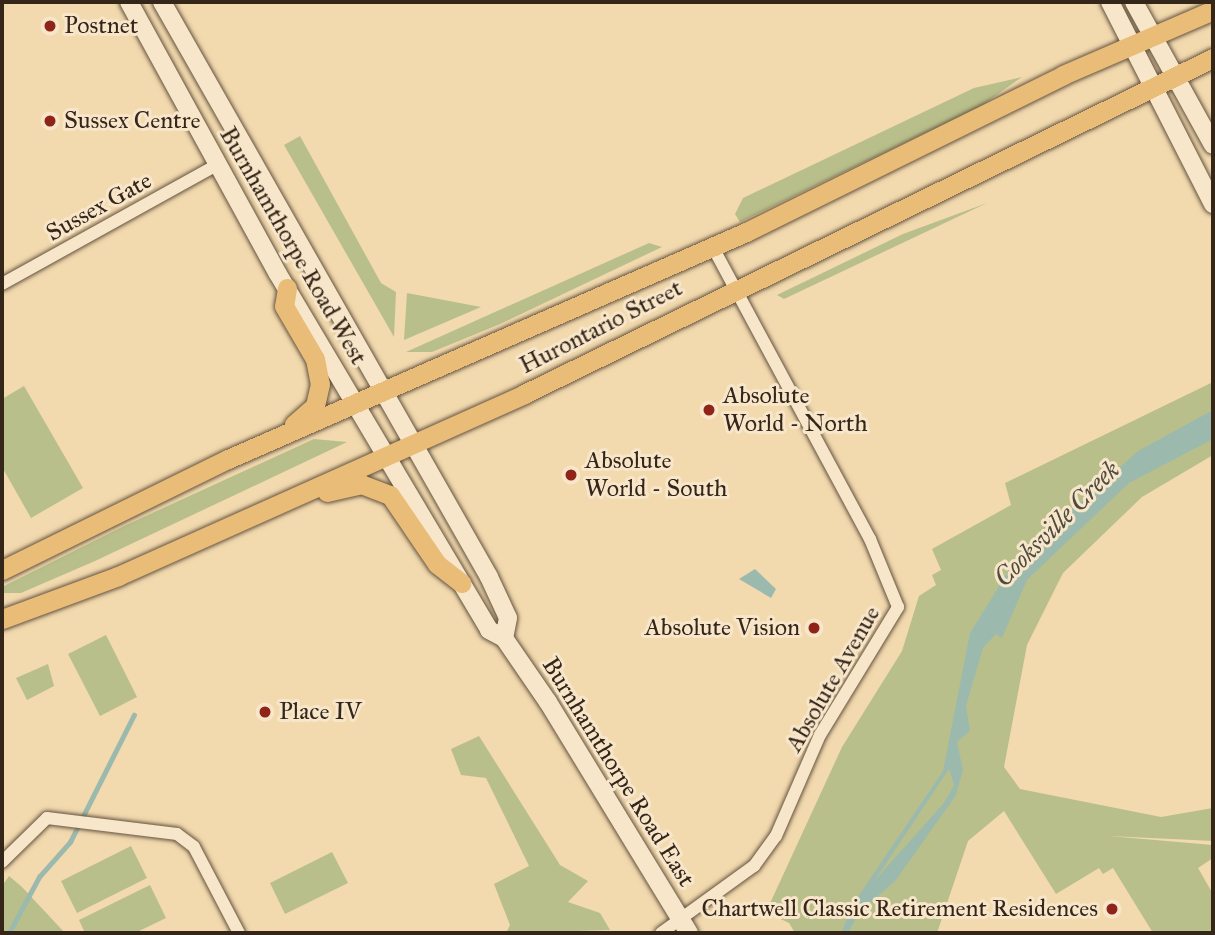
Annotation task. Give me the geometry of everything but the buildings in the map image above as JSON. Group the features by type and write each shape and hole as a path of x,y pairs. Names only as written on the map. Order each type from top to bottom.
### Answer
{"main road":[{"name":"Burnhamthorpe Road West","path":"129,2 217,165 386,455"},
{"name":"Burnhamthorpe Road West","path":"162,2 411,444"},
{"path":"1110,2 1213,204"},
{"path":"1134,2 1213,145"},
{"name":"Hurontario Street","path":"2,570 228,458 712,245 1131,45 1213,10"},
{"name":"Hurontario Street","path":"2,619 118,576 197,536 411,444 1213,58"},
{"path":"228,458 305,417 318,396 315,359 284,306 287,288"},
{"name":"Burnhamthorpe Road East","path":"411,444 489,577 508,618 504,638"},
{"name":"Burnhamthorpe Road East","path":"386,455 489,631 504,638 685,927"},
{"path":"197,536 217,540 348,483 361,484 399,503 437,564 461,583"}],"street":[{"name":"Sussex Gate","path":"2,284 217,165"},
{"name":"Absolute Avenue","path":"685,927 754,866 776,836 820,735 898,607 870,539 712,245"},
{"path":"2,862 37,821 55,818 90,820 177,834 194,847 239,933"},
{"path":"661,933 685,927"}],"green space":[{"path":"1022,77 981,106 740,222 735,214 743,198 974,88"},
{"path":"300,136 381,283 396,292 394,337 284,145"},
{"path":"987,203 784,299 777,295 903,234"},
{"path":"649,243 662,247 500,324 432,352 406,352"},
{"path":"407,293 481,307 404,340"},
{"path":"1213,382 1213,455 1142,497 1063,573 1027,645 1004,767 1020,789 1161,817 1213,808 1213,841 1109,836 1213,845 1213,858 1198,868 1213,894 1213,933 1153,933 1113,868 1103,874 1099,868 1056,894 1004,811 968,841 937,933 795,933 789,923 766,912 842,747 902,651 919,596 936,585 932,575 941,570 932,549 1011,505 1005,483"},
{"path":"24,386 83,488 31,518 2,467 2,399"},
{"path":"314,439 347,442 95,561 21,593 2,593 2,587 124,526"},
{"path":"106,635 137,697 100,716 68,654"},
{"path":"48,664 54,686 27,700 16,678"},
{"path":"479,736 560,865 588,881 568,902 600,913 610,930 506,933 510,925 494,884 529,866 486,778 461,775 451,749"},
{"path":"131,846 147,878 77,913 61,881"},
{"path":"332,852 348,883 285,914 270,883"},
{"path":"9,876 65,933 2,933 2,886"},
{"path":"150,885 166,918 135,933 85,933 79,920"}],"water":[{"name":"Cooksville Creek","path":"1213,410 1213,439 1129,483 1027,580 1002,638 996,634 983,648 966,706 970,731 957,742 963,770 956,795 896,880 859,913 848,933 841,933 853,904 943,771 970,633 1014,562 1138,451","holes":["949,769 954,785 944,803 875,880"]},
{"path":"755,569 776,589 771,598 739,579"}],"waterway":[{"path":"9,933 39,877 70,842 134,715"}],"place":[{"name":"Postnet","path":"50,26"},
{"name":"Sussex Centre","path":"50,121"},
{"name":"Absolute World - North","path":"709,410"},
{"name":"Absolute World - South","path":"571,475"},
{"name":"Absolute Vision","path":"814,628"},
{"name":"Place IV","path":"265,712"},
{"name":"Chartwell Classic Retirement Residences","path":"1112,909"}]}
